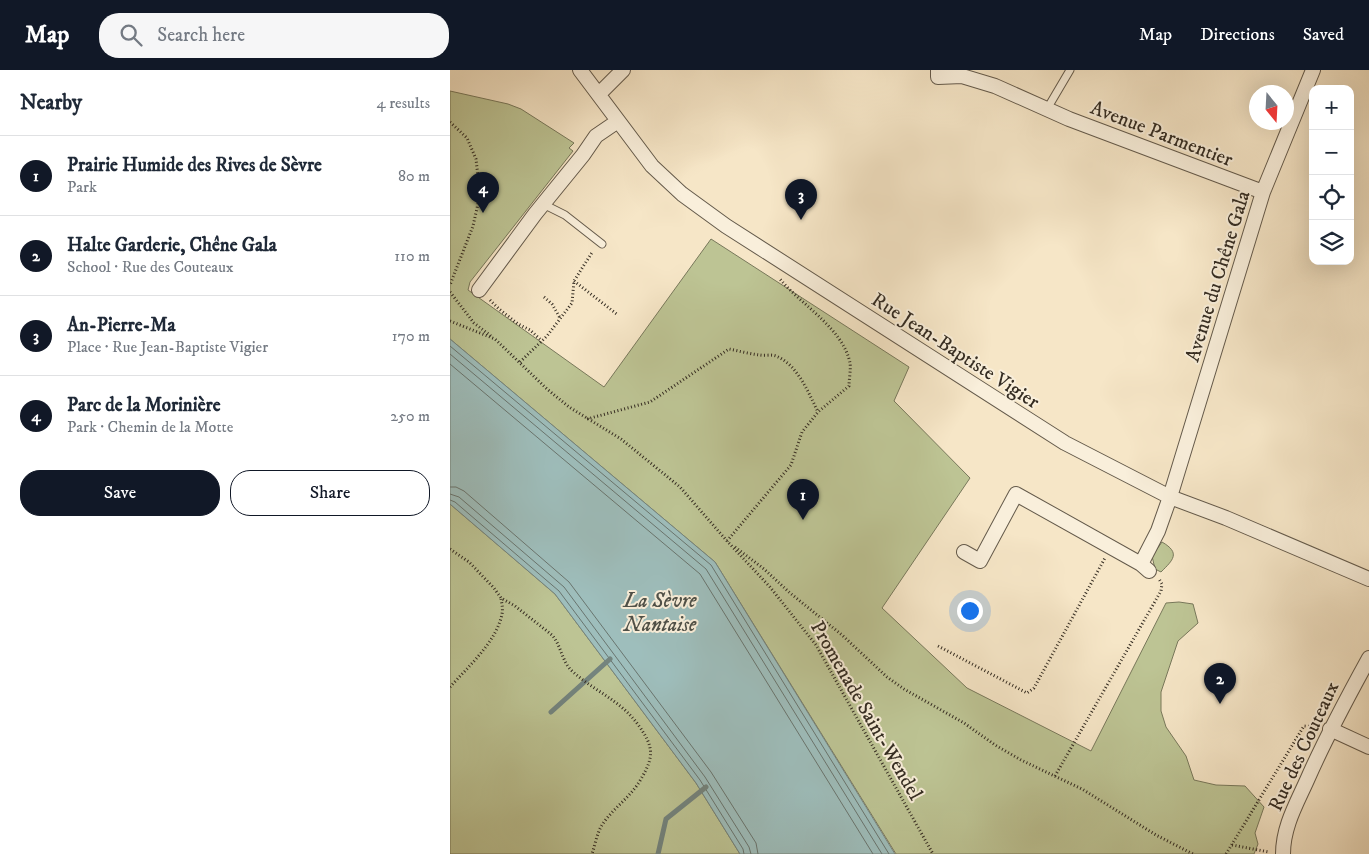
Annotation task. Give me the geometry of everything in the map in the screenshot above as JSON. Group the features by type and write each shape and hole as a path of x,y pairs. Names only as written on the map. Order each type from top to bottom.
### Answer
{"street":[{"name":"Rue Jean-Baptiste Vigier","path":"580,70 652,166 666,180 726,226 1065,444 1170,497 1226,518 1369,579"},
{"path":"599,94 623,70"},
{"name":"Avenue Parmentier","path":"938,70 938,77 962,76 994,86 1047,109 1263,192"},
{"name":"Avenue du Chêne Gala","path":"1145,568 1170,497 1263,192 1313,70"},
{"path":"481,292 543,204 596,136 618,121"},
{"path":"964,552 980,561 1016,494 1145,568"},
{"name":"Rue des Couteaux","path":"1277,853 1290,818 1330,729 1369,658"},
{"path":"1330,729 1369,747"}],"lane":[{"path":"1047,109 1070,70"},
{"path":"543,204 564,216 600,243"}],"path":[{"path":"450,122 468,138 476,159 480,195 473,226 450,285"},
{"path":"520,362 542,341 572,303 574,281 600,243"},
{"path":"784,263 778,276 780,279 841,341 850,365 849,386 818,412 802,432 791,465 727,541 764,569 790,593 842,635 887,677 964,723 995,745 1021,760 1082,789 1156,835 1193,854"},
{"path":"450,274 452,280"},
{"path":"574,281 618,315"},
{"path":"450,292 474,323 495,340"},
{"path":"481,292 499,309 518,324 530,330 542,341"},
{"path":"544,297 552,304 560,318"},
{"name":"Promenade Saint-Wendel","path":"450,321 495,340 569,407 621,440 680,486 727,541 770,587 816,645 933,854"},
{"path":"587,419 650,402 729,349 762,356 774,355 785,362 798,374 818,412"},
{"path":"938,646 1027,693 1034,688 1111,547"},
{"path":"450,549 469,562 501,598 515,606 552,635 556,639 570,670 629,712 651,746 649,762 642,778 633,793 615,809 600,827 592,854"},
{"path":"1055,776 1161,591 1162,584 1158,578 1145,568"},
{"path":"450,687 480,654 493,636 500,623 502,612 501,598"},
{"path":"1226,854 1304,726 1330,729"},
{"path":"1232,845 1277,853"}],"green space":[{"path":"450,91 508,104 521,109 574,143 569,148 573,151 470,282 468,290 604,387 711,239 909,367 894,401 970,478 882,608 967,688 1091,751 1166,603 1193,604 1198,623 1178,641 1161,692 1161,711 1166,727 1186,756 1194,780 1216,785 1245,786 1264,807 1255,833 1258,844 1254,854 896,854 715,562 450,339"},
{"path":"450,504 555,594 696,783 740,854 450,854"},
{"path":"1162,542 1172,550 1173,557 1161,572 1155,569 1152,556"}],"water":[{"name":"La Sèvre Nantaise","path":"450,339 715,562 895,854 740,854 696,783 555,594 450,504"}],"waterway":[{"path":"551,712 610,659"},
{"path":"658,854 666,819 706,787"}],"place":[{"name":"Parc de la Morinière","path":"483,213"},
{"name":"An-Pierre-Ma","path":"801,220"},
{"name":"Prairie Humide des Rives de Sèvre","path":"803,520"},
{"name":"Halte Garderie, Chêne Gala","path":"1220,704"}]}
